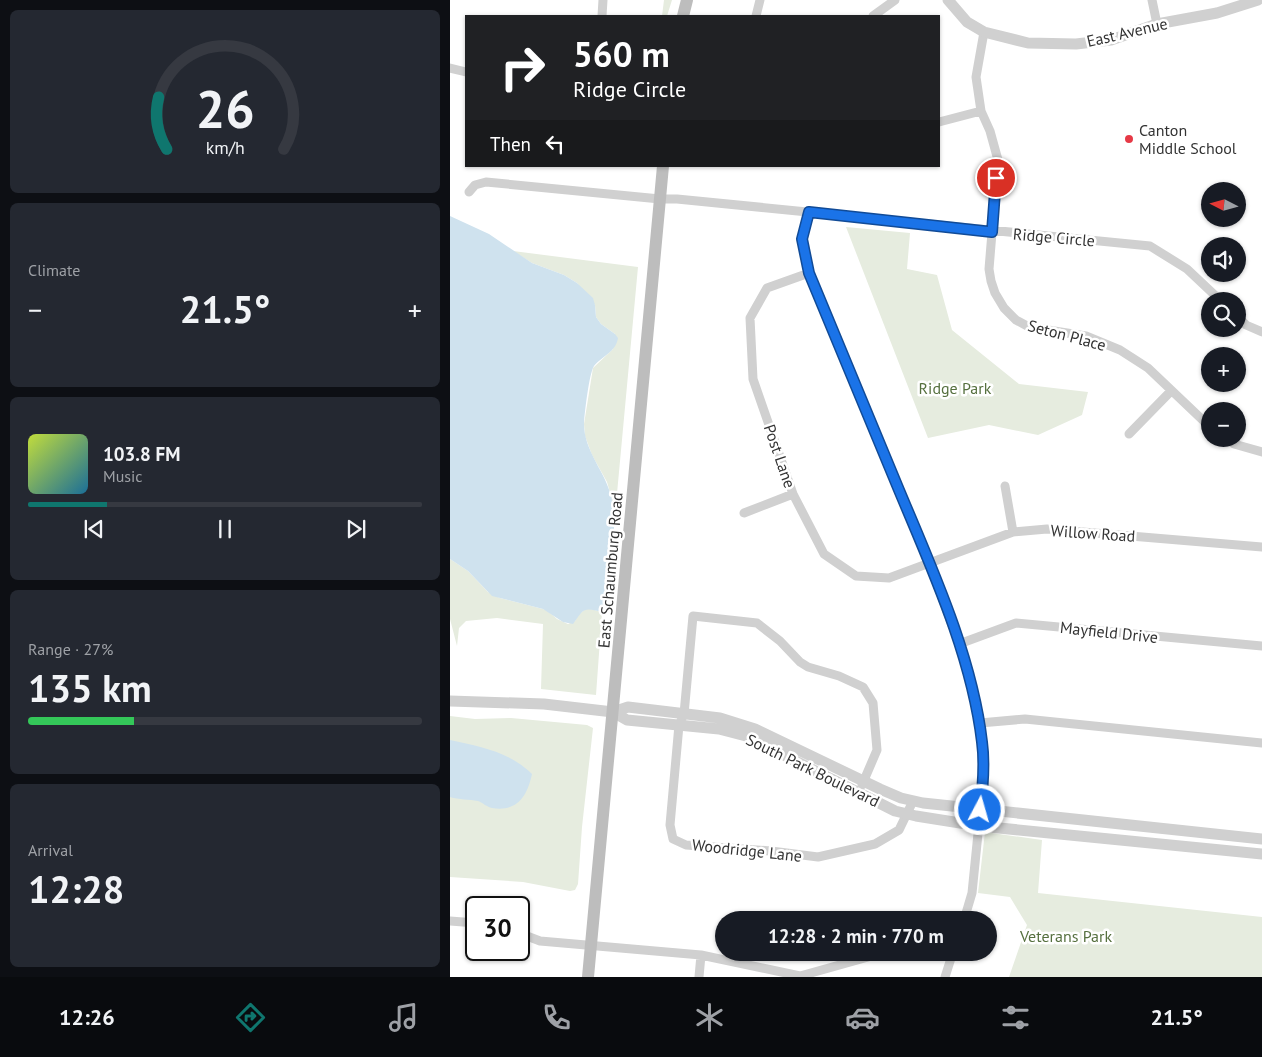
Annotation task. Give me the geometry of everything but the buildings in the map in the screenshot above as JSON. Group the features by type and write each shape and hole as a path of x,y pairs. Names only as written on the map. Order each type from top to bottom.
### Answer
{"main road":[{"path":"684,15 687,0"},
{"name":"East Schaumburg Road","path":"588,977 664,167"}],"street":[{"path":"602,15 603,0"},
{"path":"756,15 760,0"},
{"path":"874,15 894,0"},
{"name":"East Avenue","path":"948,0 967,22 984,32 1028,43 1076,44 1111,40 1157,24 1217,13 1258,0"},
{"path":"1152,0 1157,24"},
{"name":"Seton Place","path":"984,32 976,77 981,111 990,131 998,160 989,269 995,293 1004,308 1016,320 1029,327 1086,336 1120,350 1148,368 1201,419"},
{"path":"450,68 465,72"},
{"path":"940,122 981,111"},
{"name":"Ridge Circle","path":"469,192 475,185 486,182 1150,246 1187,269 1211,292"},
{"path":"809,212 802,239 809,273 929,562 960,644 975,698 983,744 984,774 972,893 967,911"},
{"name":"Post Lane","path":"809,273 767,288 750,318 753,379 793,494 824,554 856,576 888,578 929,562"},
{"path":"1246,325 1262,332"},
{"path":"1130,434 1170,391"},
{"path":"1244,447 1262,452"},
{"path":"1005,486 1013,532"},
{"path":"744,513 793,494"},
{"name":"Willow Road","path":"929,562 1013,532 1047,529 1262,547"},
{"path":"679,725 684,714 693,616 756,623 780,641 800,662 808,667 839,676 863,687 873,703 878,750 861,787"},
{"name":"Mayfield Drive","path":"960,644 1016,623 1262,646"},
{"path":"450,701 544,704 613,712"},
{"name":"South Park Boulevard","path":"613,712 628,707 720,718 748,726 861,787 895,811 908,814 978,826 1262,854"},
{"name":"South Park Boulevard","path":"613,712 627,720 725,730 746,736 861,787 913,801 980,810 1262,839"},
{"path":"980,723 1025,719 1262,743"},
{"name":"Woodridge Lane","path":"679,725 670,825 673,839 686,845 771,851 818,857 875,844 899,830 913,801"},
{"path":"450,921 465,922"},
{"path":"530,937 540,941 701,955 800,976 854,961"},
{"path":"699,977 701,955"},
{"path":"945,977 948,961"}],"green space":[{"path":"664,0 672,0 667,15 662,15"},
{"name":"Ridge Park","path":"846,227 910,233 907,269 937,275 952,330 1019,384 1088,392 1082,415 1038,435 989,425 928,438"},
{"path":"513,251 638,267 614,526 614,509 607,482 592,455 585,436 584,424 593,368 613,349 615,334 601,324 596,317 595,305 577,283 564,275 532,263"},
{"path":"450,559 468,571 488,592 500,598 548,611 557,619 568,624 575,621 578,615 587,608 602,612 596,695 541,689 543,624 497,618 466,621 459,628 457,646 450,619"},
{"path":"450,716 475,719 511,718 587,725 593,728 578,884 575,890 570,891 523,882 450,877"},
{"name":"Veterans Park","path":"985,832 1042,840 1038,893 1262,917 1262,977 1009,977 1027,925 1010,897 978,893"}],"water":[{"path":"450,216 489,234 532,263 564,275 577,283 593,298 596,317 601,324 618,338 615,347 597,362 592,370 584,422 587,442 608,487 613,508 614,536 606,606 605,611 602,612 584,610 573,624 563,622 543,609 492,596 468,571 450,559"},
{"path":"450,740 494,751 523,766 532,774 527,790 520,801 508,808 501,809 490,807 478,801 450,797"}],"place":[{"name":"Canton Middle School","path":"1129,139"}],"route":[{"path":"980,810 984,774 983,744 975,698 960,644 929,562 809,273 802,239 809,212 992,232 996,178"}]}
